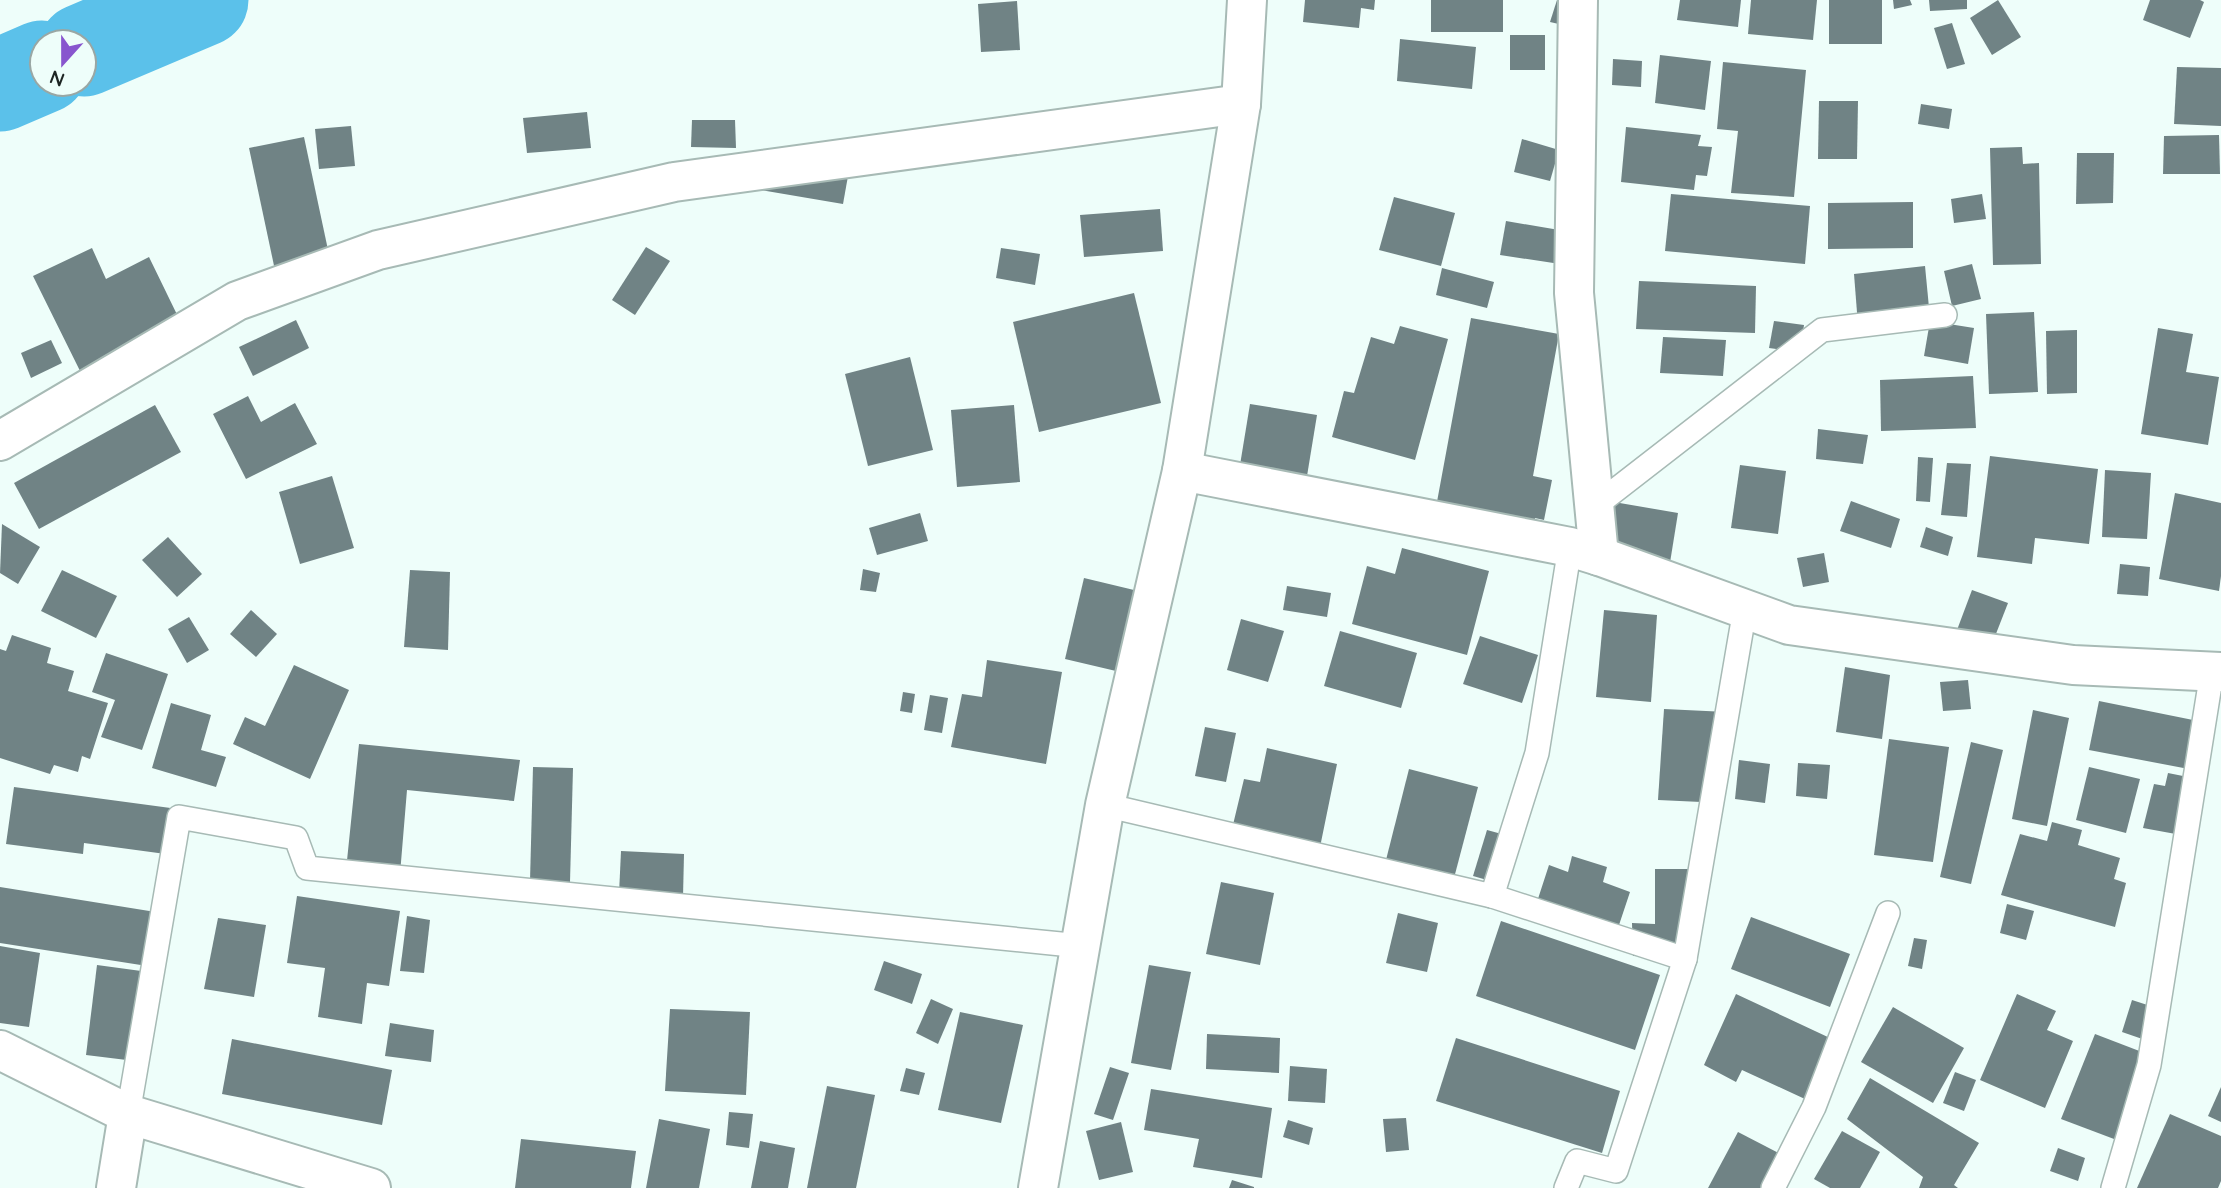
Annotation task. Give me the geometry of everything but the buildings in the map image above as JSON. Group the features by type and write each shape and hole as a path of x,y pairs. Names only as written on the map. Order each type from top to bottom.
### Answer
{"street":[{"path":"1038,1188 1105,805 1182,471 1241,104 1247,0"},
{"path":"1578,0 1574,293 1595,506 1585,551"},
{"path":"0,441 237,301 378,250 674,182 1241,104"},
{"path":"1182,471 1585,551 1789,625 2073,665 2216,672"},
{"path":"0,1050 128,1114 372,1188"},
{"path":"116,1188 128,1114"}],"lane":[{"path":"1595,506 1822,330 1945,315"},
{"path":"1492,896 1536,753 1585,551"},
{"path":"1566,1188 1577,1161 1616,1171 1685,959 1745,609"},
{"path":"2113,1188 2149,1065 2216,672"},
{"path":"1105,805 1492,896 1685,959"},
{"path":"128,1114 179,817 296,838 307,867 1080,946"},
{"path":"1773,1188 1814,1107 1888,913"}],"waterway":[{"path":"98,44 202,0"},
{"path":"0,85 28,73"}]}
